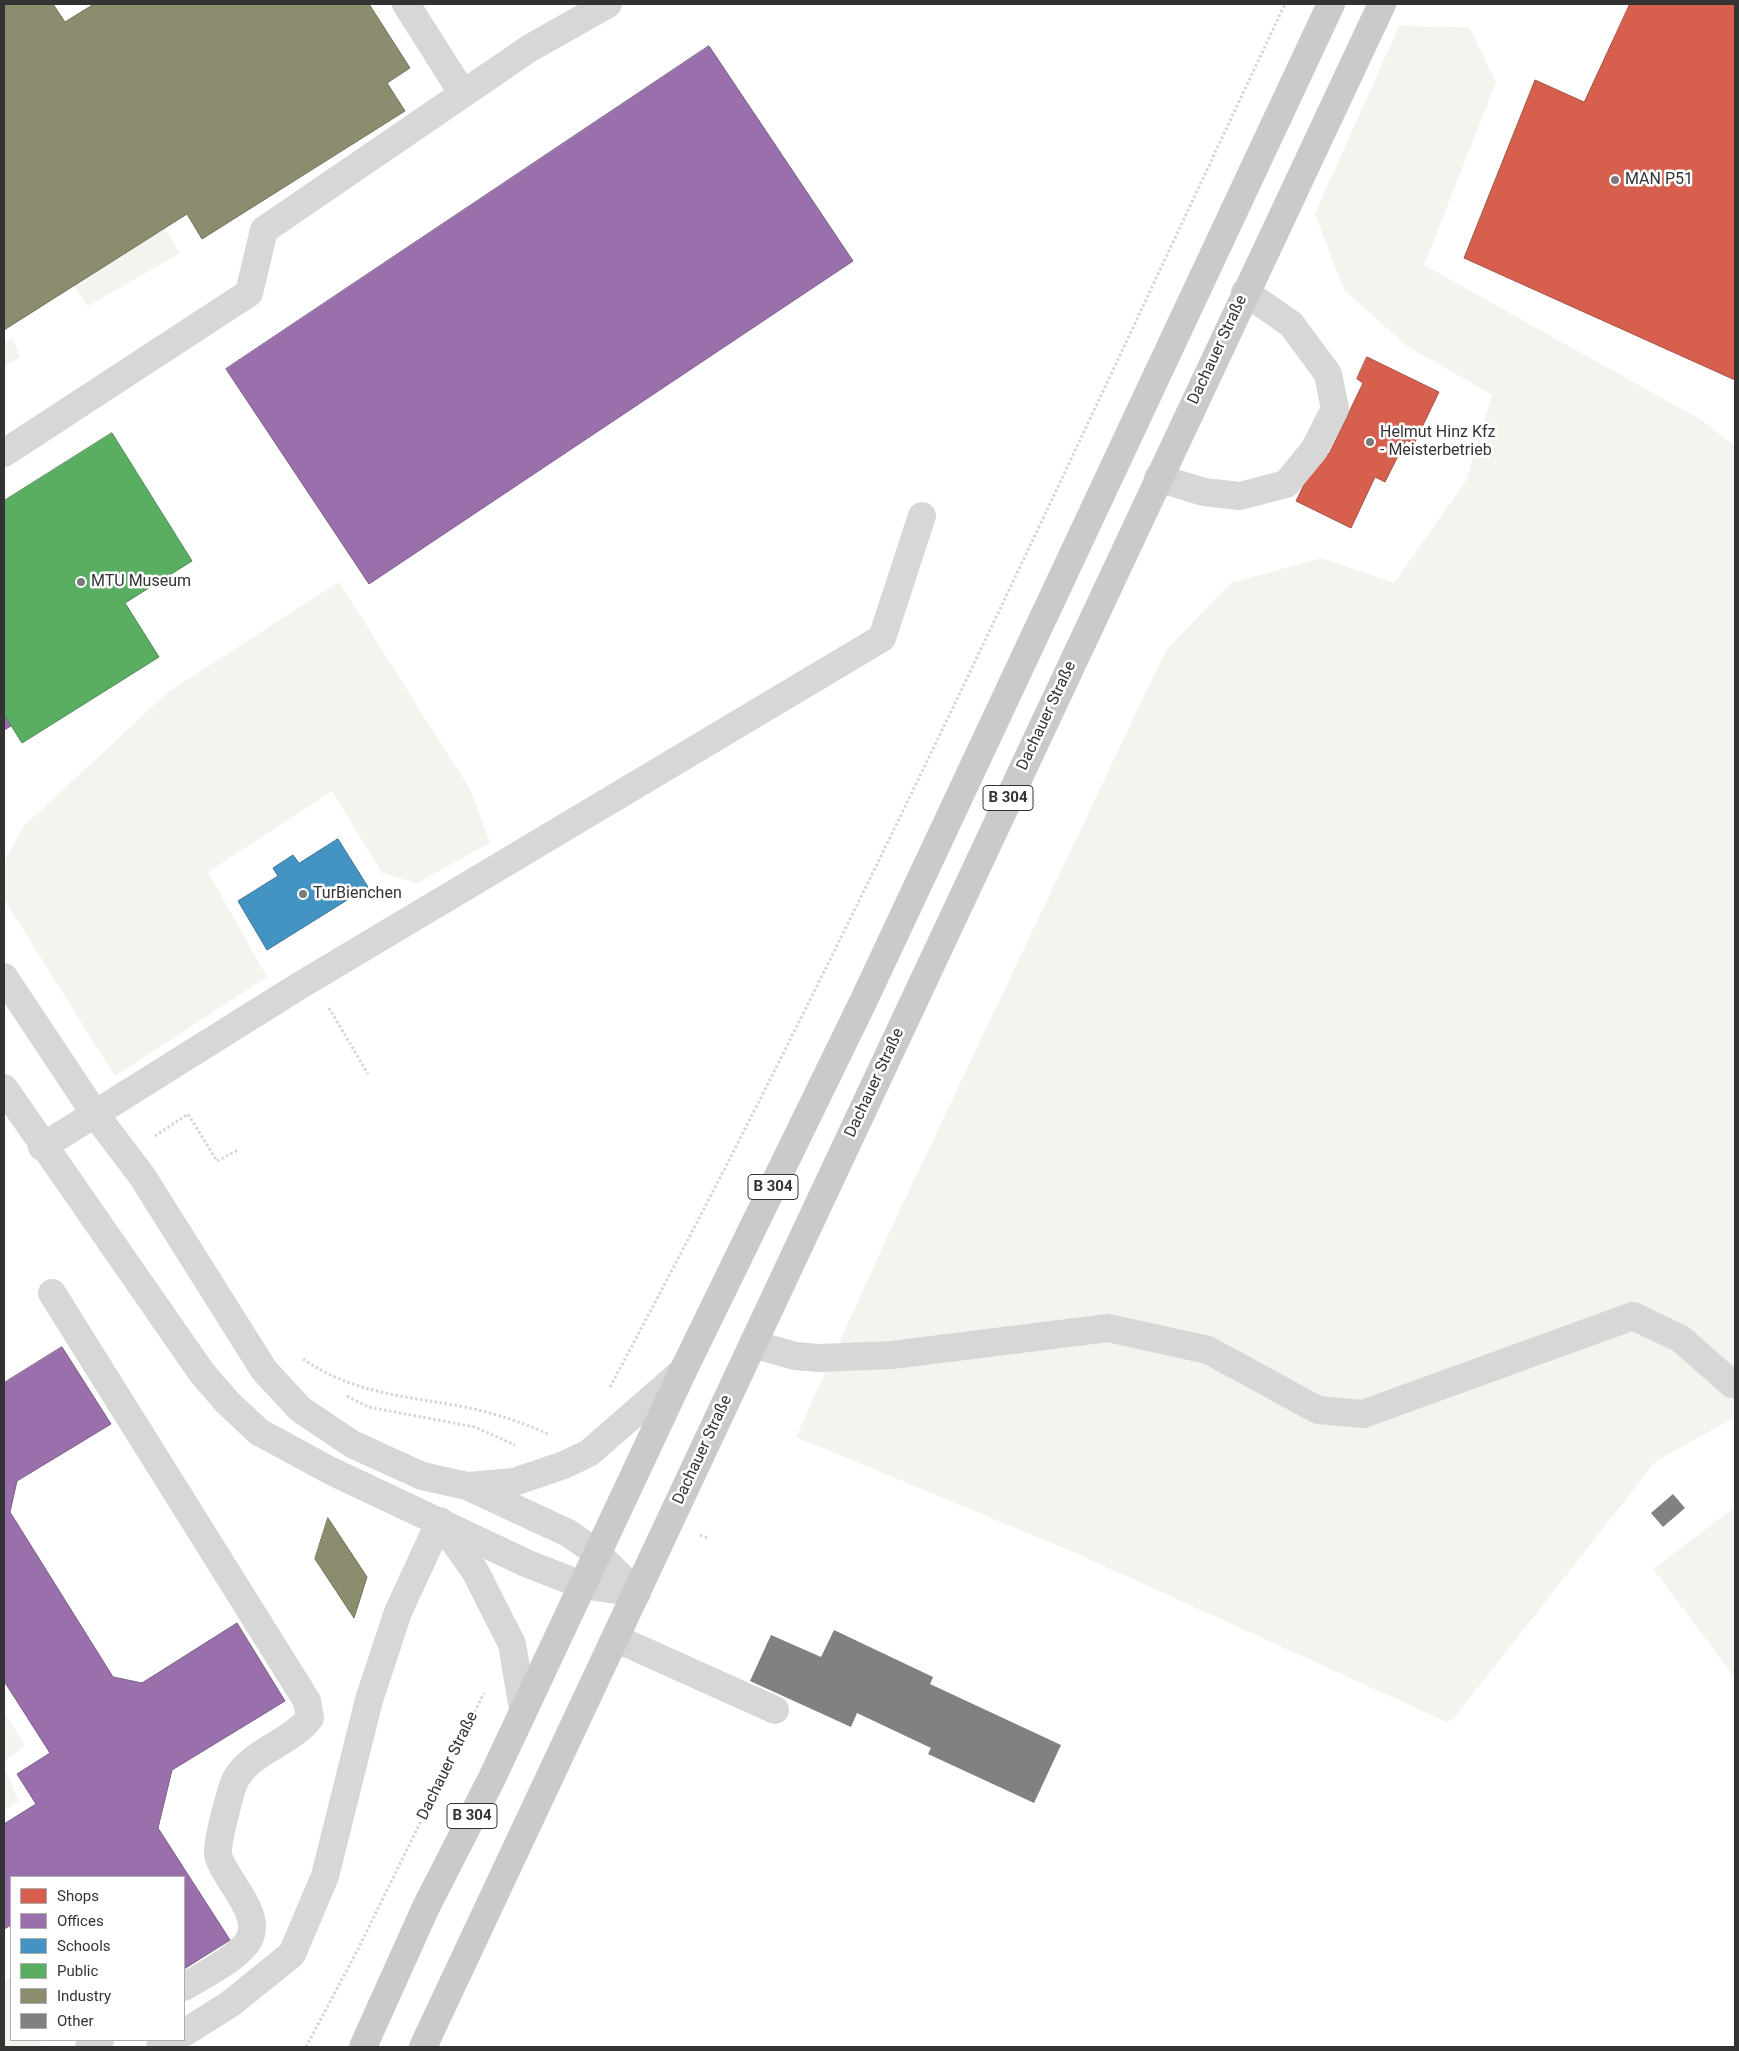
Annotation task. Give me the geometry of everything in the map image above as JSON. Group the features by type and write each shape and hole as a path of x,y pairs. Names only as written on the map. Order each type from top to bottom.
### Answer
{"main road":[{"name":"B 304","path":"364,2047 426,1907 492,1778 683,1371 863,1002 1331,4"},
{"name":"Dachauer Straße","path":"423,2047 1245,292 1382,4"}],"street":[{"path":"406,4 463,94"},
{"path":"4,453 249,293 264,230 530,48 608,4"},
{"path":"1158,478 1204,492 1240,496 1286,484 1314,450 1335,409 1328,374 1291,324 1245,292"},
{"path":"42,1147 312,978 882,638 922,516"},
{"path":"4,977 95,1114 142,1176 264,1370 300,1409 352,1444 422,1476 467,1486 568,1533 597,1553 637,1593"},
{"path":"4,1006 29,1016"},
{"path":"4,1088 42,1147 158,1314 226,1402 259,1432 331,1471 528,1564 582,1585 637,1593"},
{"path":"52,1293 307,1701 310,1718 300,1731 253,1760 236,1778 222,1828 217,1854 251,1916 251,1937 239,1951 185,1986"},
{"path":"752,1344 795,1356 819,1358 892,1355 1108,1328 1208,1350 1318,1410 1363,1414 1632,1316 1681,1339 1732,1384"},
{"path":"467,1486 514,1482 564,1466 589,1452 683,1371"},
{"path":"440,1521 475,1571 512,1644 523,1709"},
{"path":"185,2032 230,2004 292,1954 325,1876 369,1700 398,1612 440,1521"},
{"path":"615,1638 775,1710"}],"path":[{"path":"606,1394 798,1026 909,800 1285,4"},
{"path":"312,978 368,1074"},
{"path":"152,1138 188,1114 217,1161 238,1150"},
{"path":"296,1354 337,1379 366,1390 488,1413 550,1434"},
{"path":"345,1396 368,1407 476,1427 523,1450"},
{"name":"Dachauer Straße","path":"306,2047 357,1951 490,1679 512,1644"}],"shaded area":[{"path":"1399,26 1469,27 1496,82 1424,265 1701,420 1735,446 1735,1417 1656,1461 1454,1718 1447,1722 1071,1551 796,1437 897,1216 1166,650 1231,583 1322,558 1394,583 1466,481 1492,395 1407,346 1344,290 1315,214"},
{"path":"164,228 180,253 88,306 73,286"},
{"path":"12,338 20,357 4,367 4,343"},
{"path":"339,582 471,791 490,843 417,883 382,873 332,791 208,872 267,977 115,1076 4,899 4,862 24,826 168,692"},
{"path":"1735,1507 1735,1678 1653,1569"},
{"path":"4,1711 25,1746 4,1761"},
{"path":"4,1768 19,1801 4,1811"},
{"path":"10,1978 10,2041 42,2041 39,2047 4,2047 4,1981"}],"building: Shops":[{"name":"MAN P51","path":"1630,4 1735,4 1735,380 1464,258 1535,80 1584,102"},
{"name":"Helmut Hinz Kfz - Meisterbetrieb","path":"1367,357 1439,392 1414,444 1406,440 1385,482 1375,477 1351,528 1296,501 1321,450 1329,454 1363,383 1357,379"}],"building: Offices":[{"path":"709,46 853,261 369,584 226,369"},
{"path":"4,714 11,726 4,730"},
{"path":"62,1347 111,1424 17,1481 10,1512 113,1677 142,1683 237,1623 285,1701 172,1770 158,1828 230,1940 185,1968 185,1876 10,1876 10,1926 4,1929 4,1824 36,1804 17,1774 50,1753 4,1681 4,1383"}],"building: Schools":[{"name":"TurBienchen","path":"338,839 368,887 267,950 238,901 278,876 273,868 293,855 299,863"}],"building: Public":[{"name":"MTU Museum","path":"112,433 192,561 125,603 159,657 22,743 4,714 4,501"}],"building: Industry":[{"path":"4,4 53,4 65,22 94,4 369,4 410,68 387,83 405,111 202,239 187,214 4,330"},
{"path":"328,1518 367,1577 354,1618 315,1559"}],"building: Other":[{"path":"1673,1494 1685,1508 1663,1527 1651,1513"},
{"path":"834,1630 933,1677 930,1684 1061,1745 1034,1803 928,1754 931,1748 857,1713 851,1727 750,1681 771,1635 821,1657"}],"place":[{"name":"MAN P51","path":"1615,180"},
{"name":"Helmut Hinz Kfz - Meisterbetrieb","path":"1370,442"},
{"name":"MTU Museum","path":"81,582"},
{"name":"TurBienchen","path":"303,894"}]}
